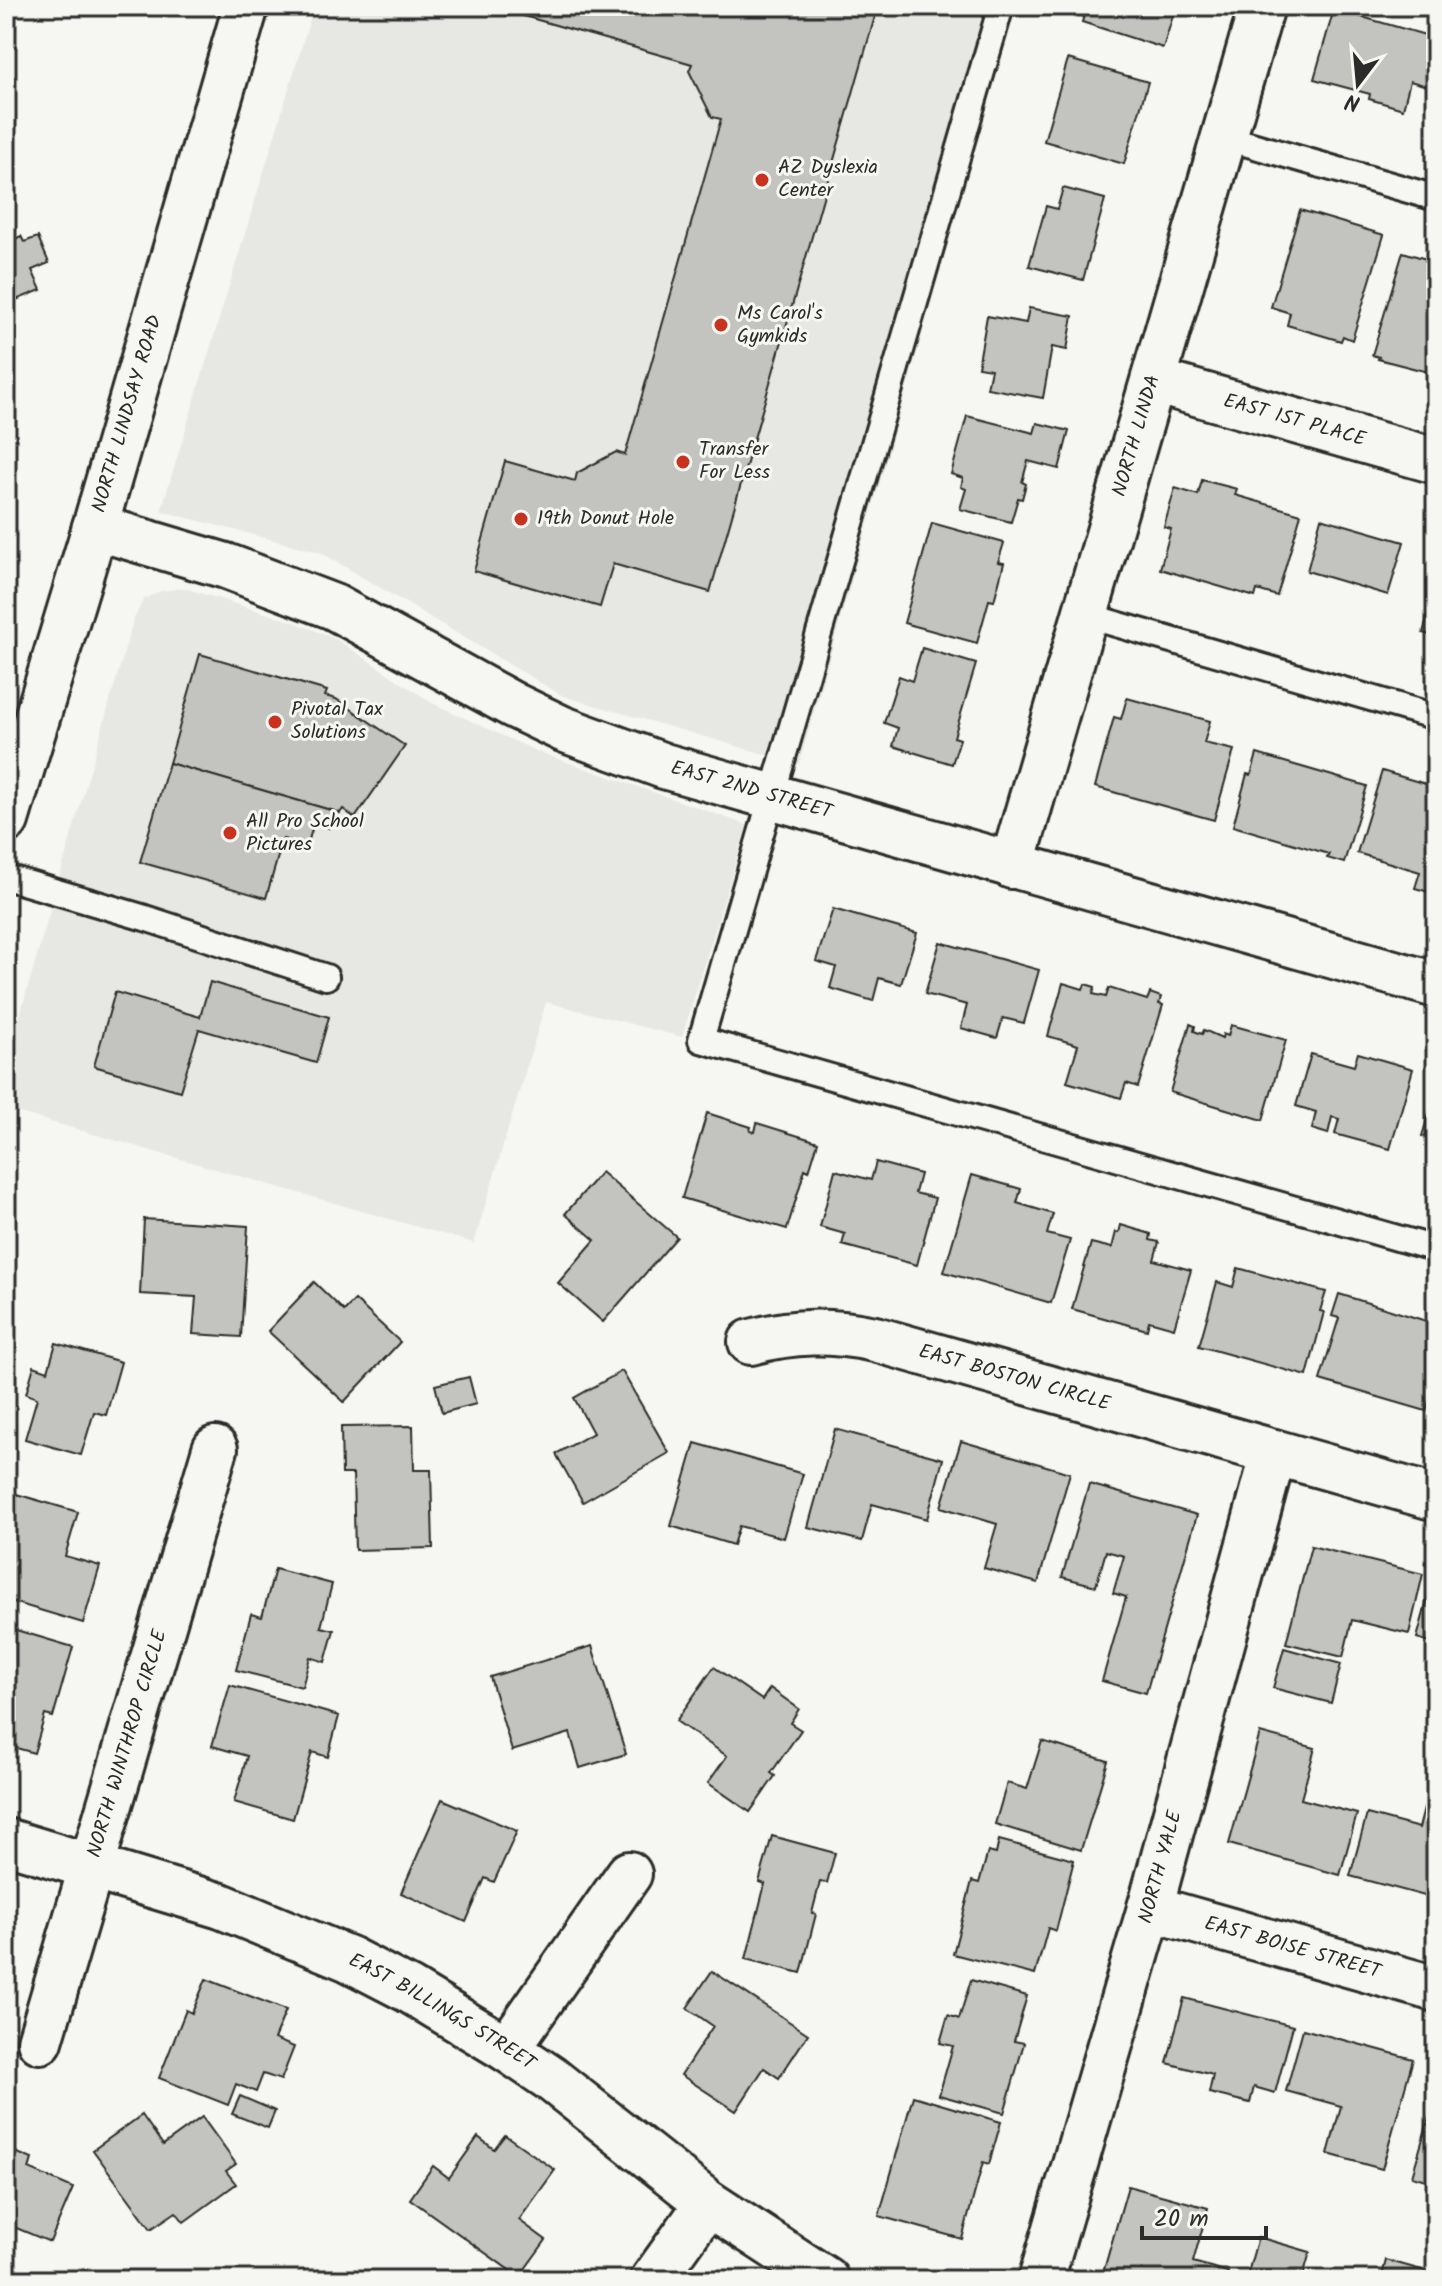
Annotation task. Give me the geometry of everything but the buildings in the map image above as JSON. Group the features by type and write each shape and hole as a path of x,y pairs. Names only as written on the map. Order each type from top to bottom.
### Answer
{"street":[{"name":"NORTH LINDSAY ROAD","path":"6,820 95,527 246,6"},
{"name":"NORTH LINDA","path":"1012,866 1262,6"},
{"name":"EAST 1ST PLACE","path":"1154,381 1436,461"},
{"name":"EAST 2ND STREET","path":"95,527 280,585 334,607 506,702 563,729 664,766 1436,985"},
{"name":"EAST BOSTON CIRCLE","path":"751,1342 781,1333 812,1331 860,1336 1436,1498"},
{"name":"NORTH WINTHROP CIRCLE","path":"40,2041 215,1449"},
{"name":"NORTH YALE","path":"1041,2280 1150,1908 1274,1452"},
{"name":"EAST BILLINGS STREET","path":"6,1841 221,1906 349,1959 465,2022 507,2049 550,2078 708,2203 826,2280"},
{"path":"507,2049 629,1874"},
{"name":"EAST BOISE STREET","path":"1150,1908 1436,1989"},
{"path":"653,2280 708,2203"}],"lane":[{"path":"1001,6 701,1040 1436,1249"},
{"path":"1224,137 1436,198"},
{"path":"1085,615 1436,717"},
{"path":"6,877 326,977"}],"shaded area":[{"path":"314,6 1016,6 799,764 563,696 320,552 161,511"},
{"path":"184,588 291,621 336,639 432,703 536,751 747,825 682,1037 546,1002 474,1243 6,1109 6,1064 133,621 144,599 161,591"}],"place":[{"name":"AZ Dyslexia Center","path":"762,180"},
{"name":"Ms Carol's Gymkids","path":"721,325"},
{"name":"Transfer For Less","path":"683,462"},
{"name":"19th Donut Hole","path":"521,519"},
{"name":"Pivotal Tax Solutions","path":"275,722"},
{"name":"All Pro School Pictures","path":"230,833"}]}
